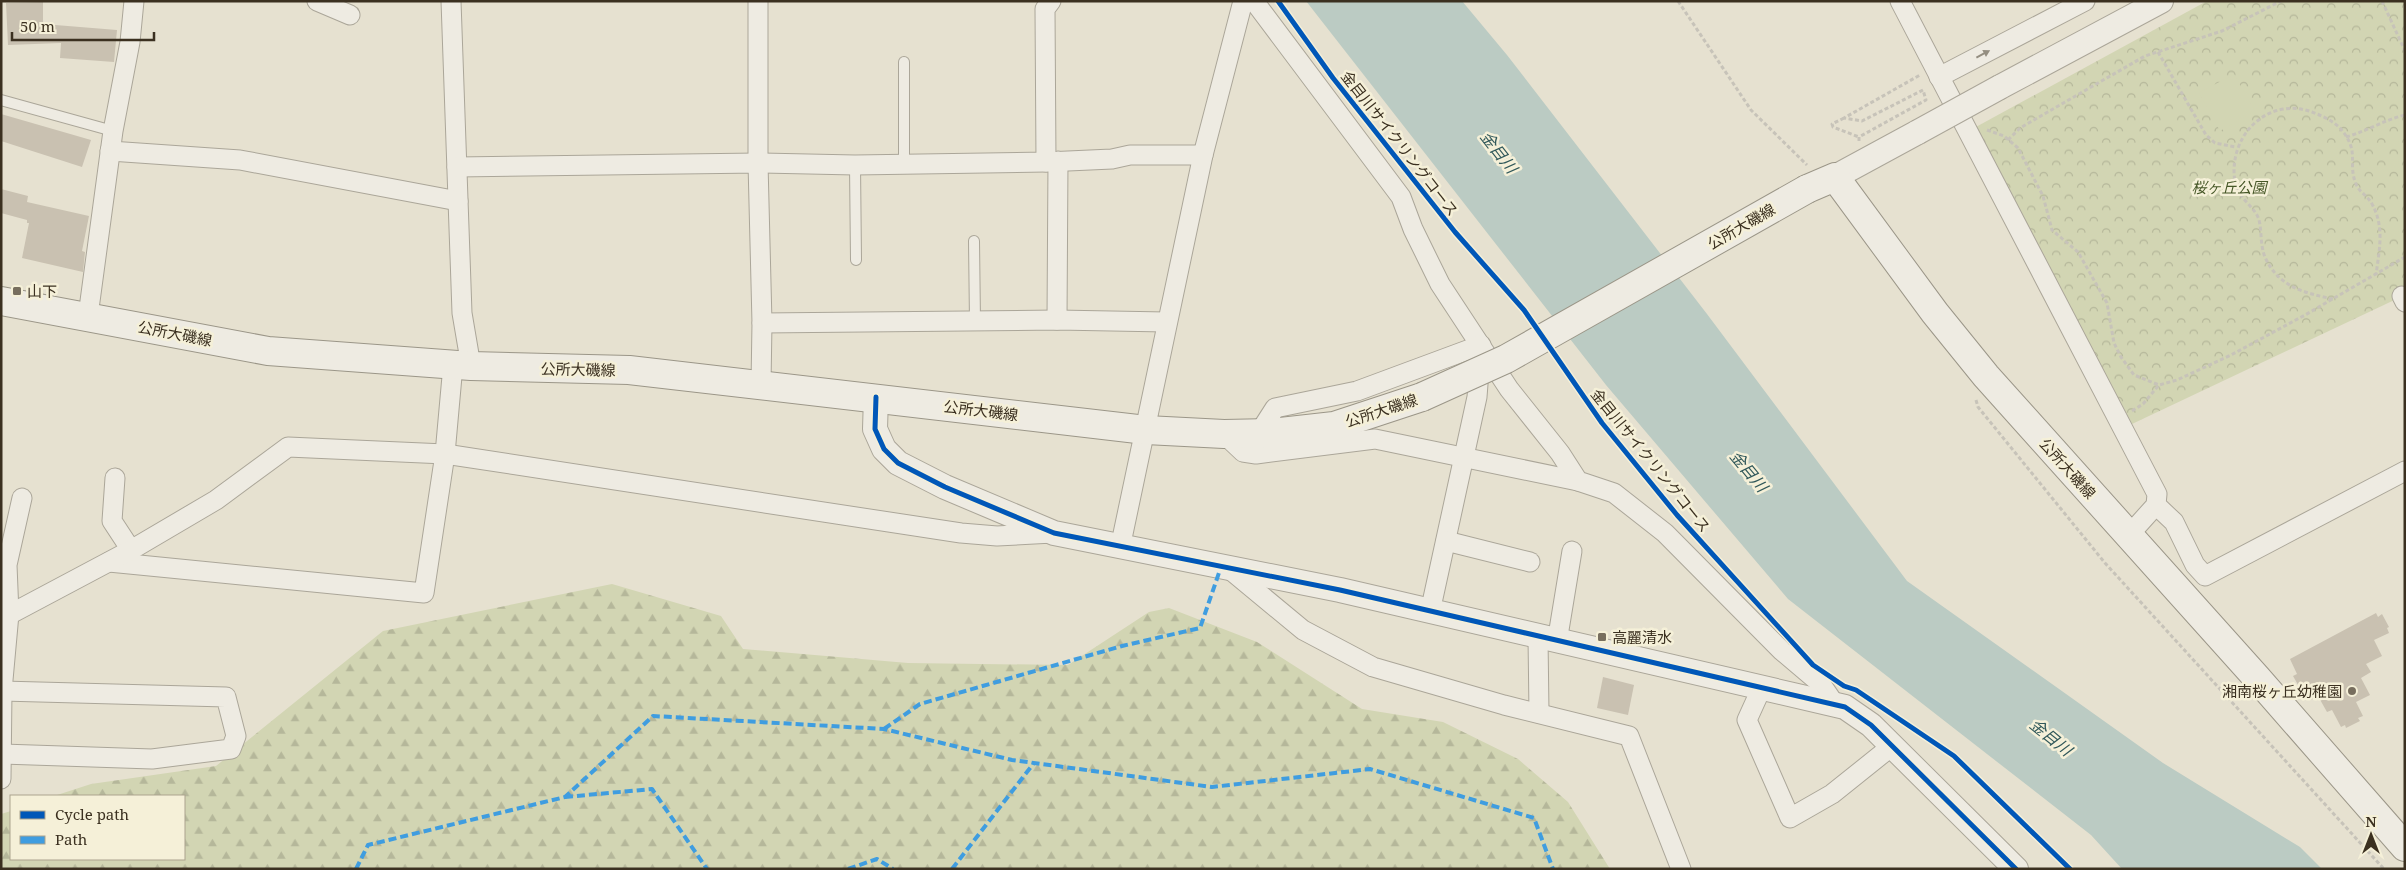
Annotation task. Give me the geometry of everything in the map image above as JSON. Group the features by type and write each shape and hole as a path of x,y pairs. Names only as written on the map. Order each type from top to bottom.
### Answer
{"main road":[{"name":"公所大磯線","path":"1,301 268,351 462,365 629,370 876,397 1146,430 1224,434 1259,433 1334,426 1422,397 1506,359 1818,178 1935,313 1986,376 2402,840"}],"street":[{"path":"88,316 110,151 130,42 134,1"},
{"path":"317,1 350,15"},
{"path":"109,562 424,594 445,454 462,365 458,167 451,1"},
{"path":"758,1 758,163 762,323 760,384"},
{"path":"1051,1 1045,9 1057,320"},
{"path":"1120,548 1146,430 1166,322 1203,155 1243,1"},
{"path":"1254,1 1401,197 1413,229 1440,284 1509,389 1560,453 1578,481"},
{"path":"1900,1 1932,75 1968,135 2157,494 2156,505 2129,535"},
{"path":"1932,75 2084,1"},
{"path":"1818,178 1918,132 2161,1"},
{"path":"110,151 240,160 458,201"},
{"path":"458,167 1052,162 1130,155 1203,155"},
{"path":"762,323 1057,320 1166,322"},
{"path":"1259,433 1275,408 1356,391 1481,345"},
{"path":"1430,612 1477,397 1481,345"},
{"path":"876,397 875,429 884,449 898,463 945,487 1054,533 1120,548 1340,590 1548,640 1834,703 1863,718 2016,869"},
{"path":"1224,434 1243,452 1256,454 1376,439 1578,481 1614,493 1665,533 1713,579 1775,645 1821,684 1834,703"},
{"path":"5,617 131,550 216,500 288,447 445,454 961,533 997,536 1054,533"},
{"path":"2156,505 2174,522 2195,565 2204,576 2405,471"},
{"path":"115,478 112,521 131,550"},
{"path":"1,779 7,565 22,498"},
{"path":"1446,541 1530,562"},
{"path":"1539,713 1548,640 1572,551"},
{"path":"1228,568 1303,630 1373,667 1629,736 1681,869"},
{"path":"1762,687 1747,720 1790,818 1832,794 1892,746"},
{"path":"2,691 226,697 236,736 231,749 152,759 2,754"}],"lane":[{"path":"904,62 904,164"},
{"path":"1,100 113,131"},
{"path":"855,164 856,260"},
{"path":"974,241 975,321"}],"path":[{"path":"1678,1 1751,110 1818,178"},
{"path":"2008,140 2028,123 2145,56 2222,31 2281,1"},
{"path":"2382,1 2405,51"},
{"path":"2158,52 2206,135 2215,143 2236,147"},
{"path":"1844,118 1862,121 1923,90 1926,100 1859,137 1833,127 1832,124 1844,118 1932,75"},
{"path":"2333,299 2300,292 2280,277 2266,258 2261,240 2259,218 2239,193 2235,184 2236,147 2250,127 2261,117 2274,111 2293,108 2309,110 2339,126 2352,145 2354,178 2358,188 2368,197 2377,212 2381,231 2376,275"},
{"path":"2346,137 2360,133 2388,119 2405,114"},
{"path":"1968,135 1976,131 1991,130 2018,148 2043,196 2052,230 2078,252 2107,303 2114,343 2121,357 2134,375 2159,385"},
{"path":"1859,137 1860,145"},
{"path":"2117,420 2143,404 2159,385 2177,380 2231,355 2405,257"},
{"path":"1973,392 1978,407 2105,563 2384,869"}],"green space":[{"name":"桜ヶ丘公園","path":"2207,1 2405,1 2405,295 2132,424 1974,128"},
{"path":"2234,74 2255,111 2220,131 2199,93"},
{"path":"612,584 721,616 743,649 908,663 1068,665 1149,612 1169,608 1257,642 1362,709 1443,722 1518,759 1568,802 1610,869 1,869 1,814 10,811 10,860 185,860 185,795 57,795 91,784 216,766 383,631"}],"water":[{"name":"金目川","path":"1306,1 1462,1 1507,55 1707,314 1907,581 2163,763 2300,847 2322,869 2122,869 2091,835 1788,599 1606,385"}],"building":[{"path":"43,2 43,24 117,30 114,62 60,58 61,43 8,45 6,3"},
{"path":"1,114 91,140 82,167 1,141"},
{"path":"1,189 28,196 27,202 89,216 82,251 85,252 83,272 22,258 29,223 27,223 27,220 1,213"},
{"path":"2376,613 2378,617 2382,614 2389,627 2387,628 2389,633 2374,640 2382,656 2366,664 2371,672 2361,678 2370,695 2356,702 2363,716 2358,718 2360,721 2346,728 2345,725 2341,727 2332,710 2327,712 2318,696 2311,700 2304,689 2301,690 2293,676 2297,674 2290,659"},
{"path":"1603,677 1634,685 1628,715 1597,708"}],"marked path":[{"path":"884,729 920,704 1122,646 1200,628 1221,567"},
{"path":"356,869 368,845 565,797 653,716 884,729 1012,760 1212,787 1370,769 1534,818 1553,869"},
{"path":"952,869 1034,763"},
{"path":"565,797 652,789 707,869"},
{"path":"848,869 877,859 893,869"}],"cycle path":[{"name":"金目川サイクリングコース","path":"1278,1 1333,78 1455,232 1524,310 1602,423 1677,515 1813,665 1844,686 1856,690 1954,756 2070,869"},
{"path":"876,397 875,429 884,449 898,463 945,487 1054,533 1340,590 1845,707 1871,725 2016,869"}],"place":[{"name":"山下","path":"17,291"},
{"name":"高麗清水","path":"1602,637"},
{"name":"湘南桜ヶ丘幼稚園","path":"2352,691"}]}
